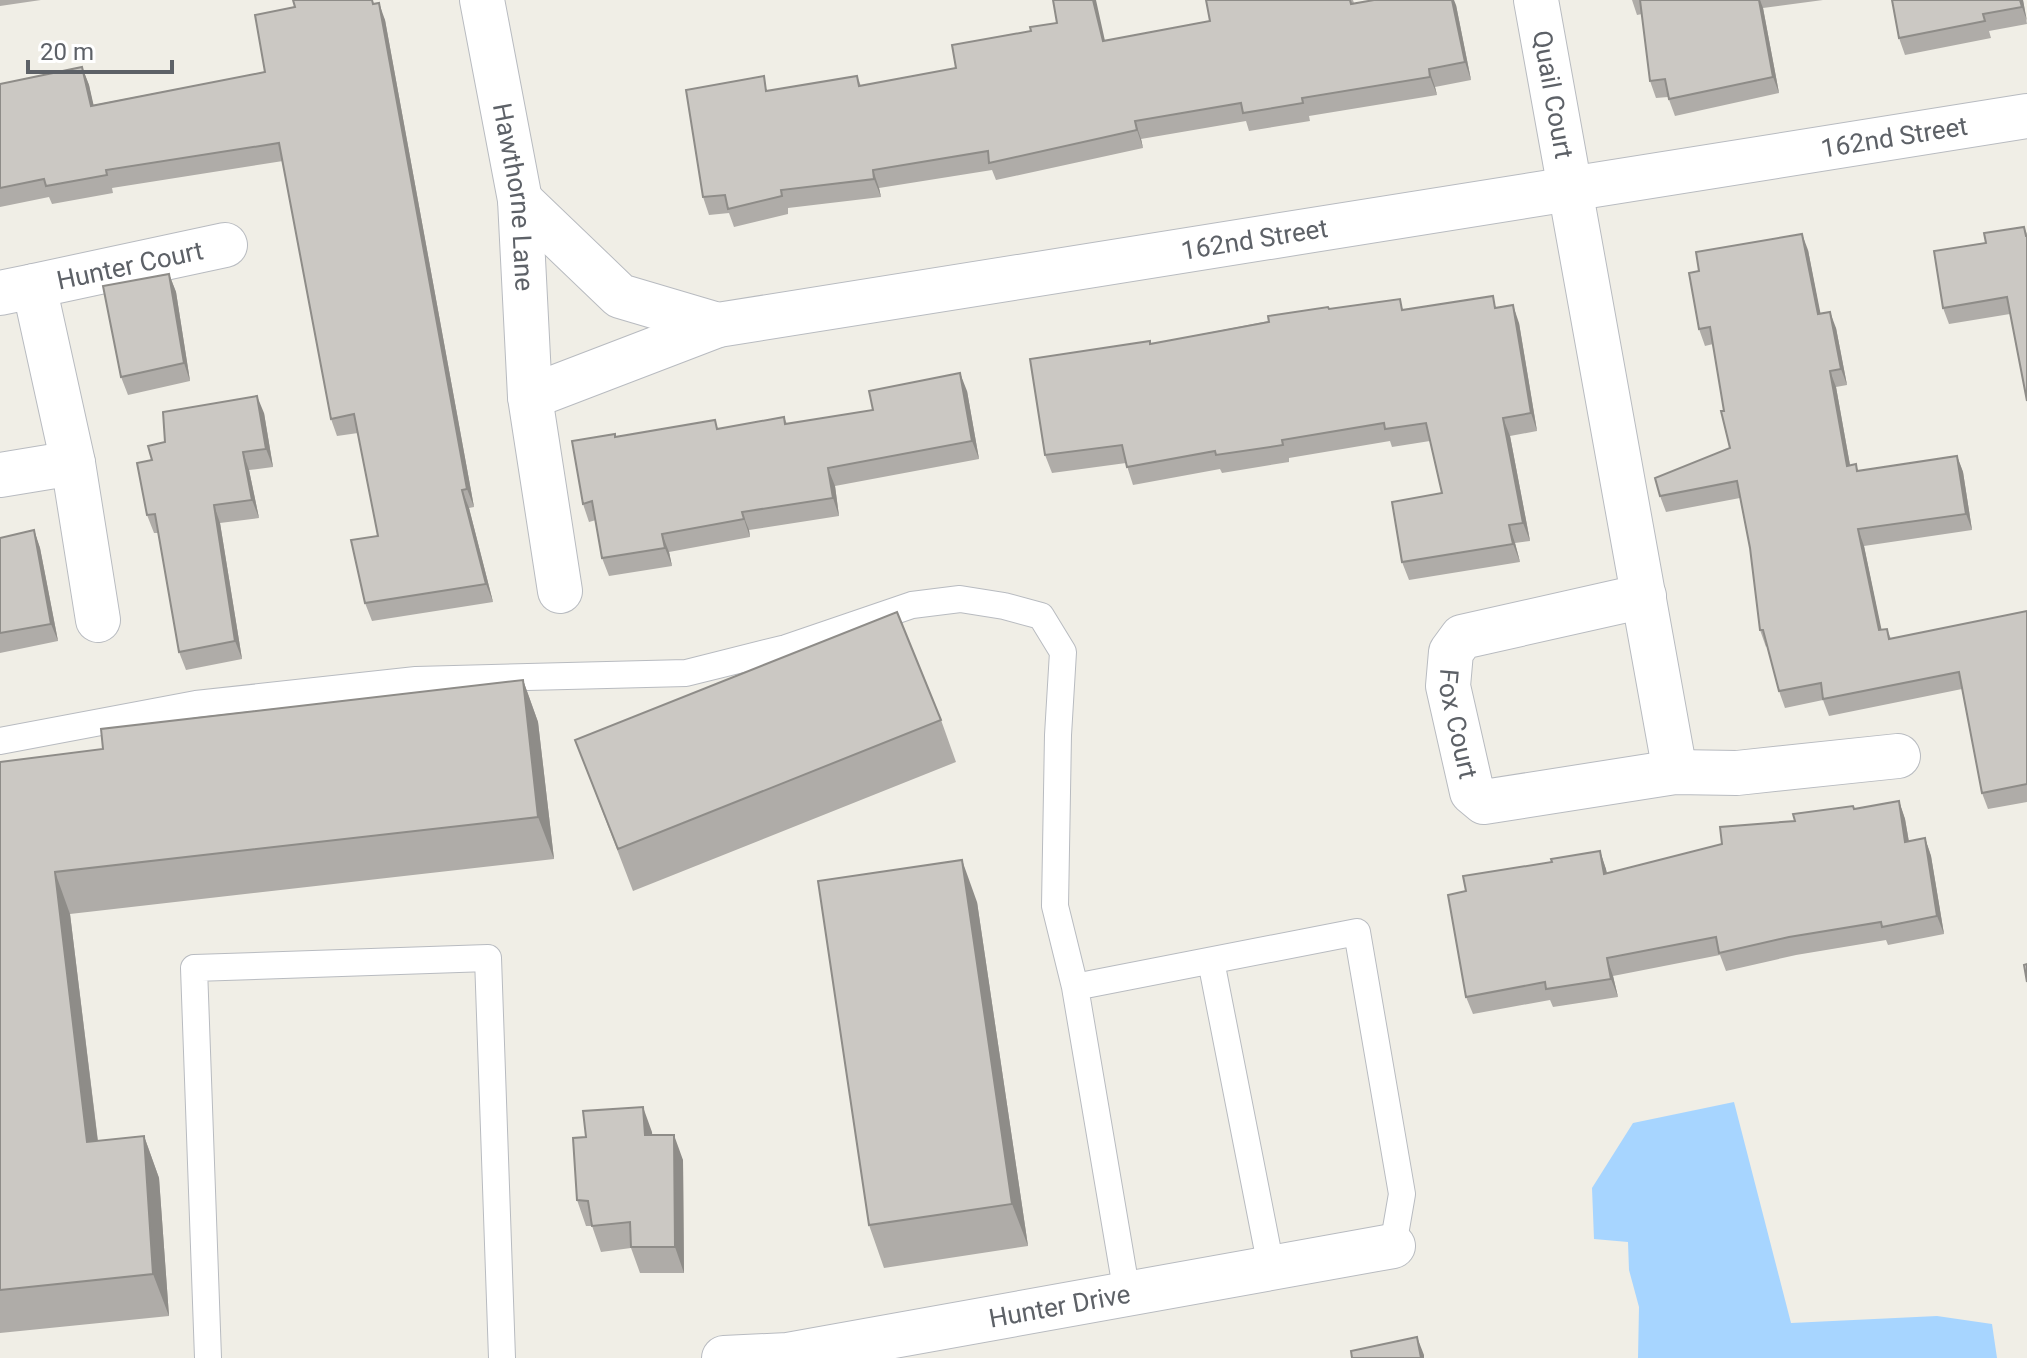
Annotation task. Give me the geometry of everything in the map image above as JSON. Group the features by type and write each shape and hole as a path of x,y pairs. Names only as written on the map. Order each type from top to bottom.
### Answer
{"street":[{"name":"Hawthorne Lane","path":"482,0 520,200 530,397 560,591"},
{"name":"Quail Court","path":"1536,0 1571,189"},
{"name":"162nd Street","path":"520,200 620,296 718,325 2027,116"},
{"path":"1571,189 1675,772"},
{"name":"Hunter Court","path":"98,620 73,463 17,290 225,245"},
{"path":"530,397 718,325"},
{"path":"0,475 73,463"},
{"name":"Fox Court","path":"1644,596 1462,637 1451,652 1448,686 1472,792 1484,802 1675,772 1737,773 1898,756"},
{"name":"Hunter Drive","path":"724,1358 788,1355 1393,1246"}],"lane":[{"path":"0,741 196,704 416,680 686,673 786,648 912,605 960,599 1041,616 1063,652 1055,906 1075,987 1127,1294"},
{"path":"1075,987 1357,932 1402,1194 1393,1246"},
{"path":"208,1358 194,968 488,958 502,1358"},
{"path":"1211,961 1271,1267"}],"water":[{"path":"1734,1102 1791,1323 1937,1316 1992,1324 1997,1358 1638,1358 1639,1307 1629,1270 1628,1242 1594,1239 1592,1188 1633,1123"}],"building":[{"path":"293,0 372,0 373,4 379,3 467,489 462,490 486,584 365,603 351,540 378,536 354,414 331,419 279,143 106,170 107,175 46,186 44,179 0,188 0,84 82,67 91,106 265,72 255,15 295,7"},
{"path":"1053,0 1093,0 1103,41 1210,21 1206,0 1350,0 1351,4 1374,0 1452,0 1465,62 1429,69 1430,77 1302,98 1303,103 1243,113 1241,103 1135,121 1137,130 989,163 988,151 873,170 874,179 781,190 782,196 728,209 725,195 703,197 686,90 764,76 766,91 857,76 859,86 956,68 952,45 1031,31 1030,27 1057,23"},
{"path":"1640,0 1759,0 1773,77 1669,99 1665,79 1650,81"},
{"path":"1892,0 2020,0 2022,7 1983,14 1985,21 1899,38"},
{"path":"2024,227 2027,236 2027,401 2007,297 1943,308 1934,251 1986,243 1984,233"},
{"path":"1802,234 1818,314 1830,312 1841,369 1830,371 1847,466 1856,464 1857,471 1957,456 1966,514 1858,529 1879,630 1887,629 1889,639 2027,611 2027,784 1982,793 1959,672 1823,699 1821,683 1779,691 1763,630 1760,630 1750,548 1737,481 1660,496 1655,478 1730,448 1721,411 1724,411 1710,327 1699,329 1689,273 1699,271 1696,252"},
{"path":"169,274 184,363 121,377 103,286"},
{"path":"1493,296 1495,308 1513,305 1531,413 1503,418 1523,523 1509,525 1513,544 1402,562 1392,502 1442,493 1426,423 1385,429 1384,423 1282,440 1283,445 1216,455 1215,451 1127,467 1122,445 1045,455 1030,359 1150,341 1150,344 1269,322 1268,316 1328,307 1400,299 1402,310"},
{"path":"960,373 972,441 828,468 833,498 742,512 744,519 662,534 665,548 602,558 592,501 583,504 572,441 715,420 717,429 784,417 785,424 873,410 869,391"},
{"path":"257,396 266,449 243,452 252,500 214,505 235,641 179,652 155,514 147,515 137,463 152,460 148,446 165,442 163,412"},
{"path":"34,530 51,624 0,633 0,538"},
{"path":"897,612 941,720 618,849 575,740"},
{"path":"523,680 538,817 55,872 87,1142 144,1136 153,1274 0,1290 0,762 103,749 101,729"},
{"path":"1899,801 1905,842 1925,838 1937,916 1882,927 1881,922 1789,937 1719,953 1716,937 1607,958 1611,979 1546,989 1545,982 1466,997 1448,895 1466,891 1463,876 1600,851 1604,874 1722,844 1720,827 1795,821 1793,814 1853,806 1854,809"},
{"path":"962,860 1012,1204 869,1225 818,881"},
{"path":"643,1107 645,1135 674,1135 675,1247 631,1247 630,1222 592,1226 588,1201 577,1200 573,1138 586,1137 583,1111"},
{"path":"1417,1337 1421,1358 1352,1358 1351,1351"}]}
